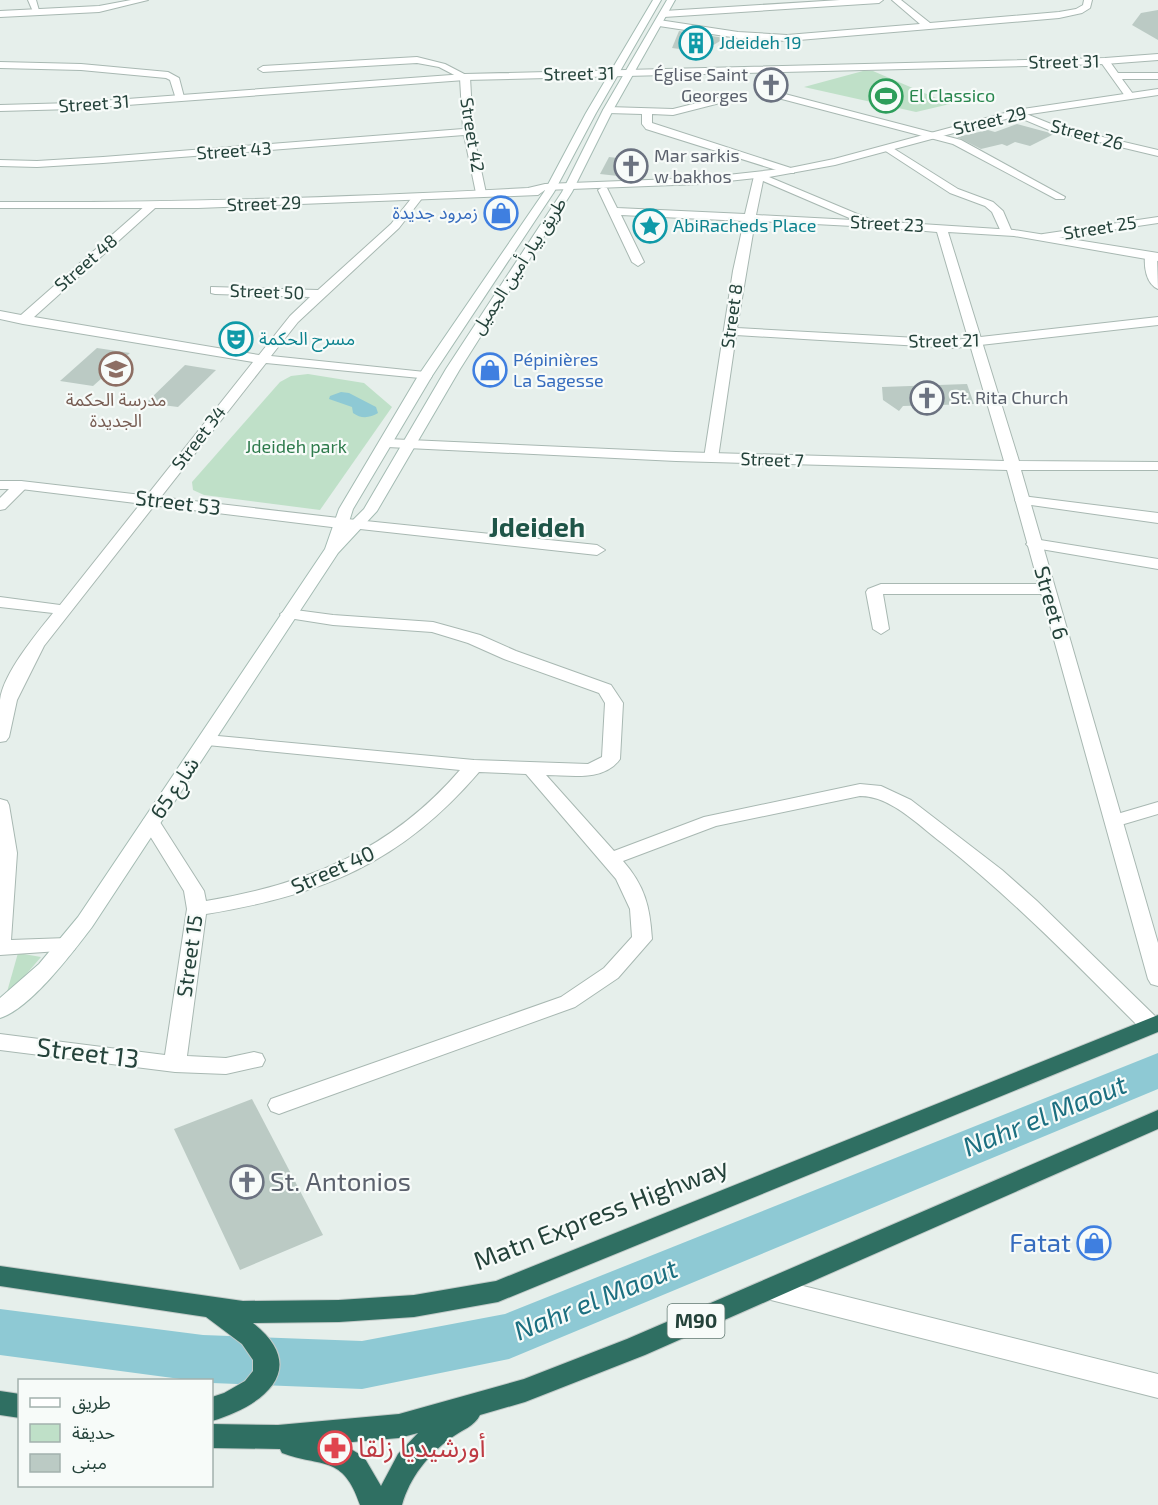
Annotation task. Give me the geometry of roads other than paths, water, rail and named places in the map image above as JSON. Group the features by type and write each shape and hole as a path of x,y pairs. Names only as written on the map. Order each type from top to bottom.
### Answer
{"highway":[{"name":"Matn Express Highway","path":"0,1276 243,1312 403,1307 498,1291 1154,1024"},
{"name":"M90","path":"213,1436 339,1433 399,1426 525,1390 636,1347 1158,1119"},
{"path":"213,1409 237,1401 252,1392 261,1383 266,1370 261,1349 252,1338 214,1309"},
{"path":"388,1505 396,1480 430,1438 445,1426 505,1395"},
{"path":"0,1403 18,1406"},
{"path":"244,1437 326,1450 342,1457 358,1468 368,1483 374,1505"}],"street":[{"path":"32,0 37,12"},
{"path":"0,14 99,9 144,0"},
{"name":"طريق بيار أمين الجميل","path":"339,523 425,376 551,190 657,0"},
{"name":"طريق بيار أمين الجميل","path":"356,525 370,511 495,302 568,189 608,110 671,0"},
{"path":"661,19 879,0"},
{"path":"896,0 927,25"},
{"path":"661,19 738,35 788,38 1071,13 1087,6 1088,0"},
{"name":"Street 31","path":"0,108 62,107 465,77 1106,62 1158,57"},
{"path":"263,69 417,60 437,64 465,77"},
{"path":"1106,62 1128,94"},
{"path":"0,65 81,67 168,75 174,78 179,97"},
{"path":"1116,76 1158,76"},
{"name":"Street 42","path":"465,77 468,132 481,193"},
{"name":"Street 29","path":"0,205 150,207 418,197 759,176 828,164 1016,113 1128,94 1158,92"},
{"path":"780,96 934,134 979,152 1060,196"},
{"path":"608,110 647,113 677,111 717,101"},
{"name":"Street 29","path":"647,113 647,124 650,127 790,171"},
{"name":"Street 26","path":"1016,113 1053,128 1158,153"},
{"name":"Street 43","path":"0,163 98,161 468,132"},
{"path":"888,148 954,191 989,204 997,211 1006,232"},
{"path":"759,176 872,224"},
{"name":"Street 8","path":"711,458 749,218 759,176"},
{"name":"Street 29","path":"568,189 603,190 636,185"},
{"path":"603,190 639,262"},
{"name":"Street 34","path":"0,737 1,725 14,683 37,644 294,319 395,226 418,197"},
{"name":"Street 48","path":"23,320 150,207"},
{"name":"Street 23","path":"614,211 1006,232 1154,256"},
{"name":"Street 25","path":"1043,237 1158,220"},
{"name":"Street 6","path":"941,227 1013,466 1158,979"},
{"path":"1154,256 1150,268 1158,285"},
{"name":"Street 50","path":"215,290 319,294"},
{"path":"0,315 261,359 425,376"},
{"name":"Street 21","path":"730,331 929,344 976,342 1158,321"},
{"name":"Street 7","path":"387,443 711,458 1013,466 1158,466"},
{"path":"0,506 21,484"},
{"name":"Street 53","path":"0,485 21,484 356,525 597,549"},
{"path":"1022,500 1158,518"},
{"name":"شارع 65","path":"332,550 339,523"},
{"name":"شارع 65","path":"0,1010 44,973 67,945 127,863 151,823 332,550 356,525"},
{"path":"1034,544 1158,564"},
{"path":"881,629 874,592 881,589 1047,590"},
{"path":"0,602 64,610"},
{"path":"207,740 474,766 531,769 590,770 611,759 614,703 604,689 441,629 420,625 333,620 288,614"},
{"name":"Street 40","path":"198,909 280,894 355,866 429,815 453,793 474,766"},
{"path":"279,1106 568,1002 611,973 642,939 640,909 625,876 560,805 531,769"},
{"path":"611,859 711,821 860,790 874,790 904,804 995,875 1154,1024"},
{"path":"0,805 7,853 0,947 67,945"},
{"path":"1114,821 1158,808"},
{"name":"Street 15","path":"151,823 194,891 198,909 175,1064"},
{"name":"Street 13","path":"0,1042 175,1064 226,1066 254,1060"},
{"path":"771,1289 1158,1386"}],"water":[{"path":"341,392 349,393 376,407 378,413 362,417 353,413 352,407 329,399 330,396"}],"waterway":[{"name":"Nahr el Maout","path":"0,1332 203,1359 362,1365 509,1336 1158,1070"}],"place":[{"name":"Jdeideh 19","path":"696,43"},
{"name":"Église Saint Georges","path":"771,85"},
{"name":"El Classico","path":"886,96"},
{"name":"Mar sarkis w bakhos","path":"631,166"},
{"name":"زمرود جديدة","path":"501,213"},
{"name":"AbiRacheds Place","path":"650,226"},
{"name":"مسرح الحكمة","path":"236,339"},
{"name":"مدرسة الحكمة الجديدة","path":"116,369"},
{"name":"Pépinières La Sagesse","path":"490,370"},
{"name":"St. Rita Church","path":"927,398"},
{"name":"St. Antonios","path":"247,1182"},
{"name":"Fatat","path":"1094,1243"},
{"name":"أورشيديا زلقا","path":"335,1448"}],"district":[{"name":"Jdeideh","path":"537,528"}],"park label":[{"name":"Jdeideh park","path":"296,447"}]}
